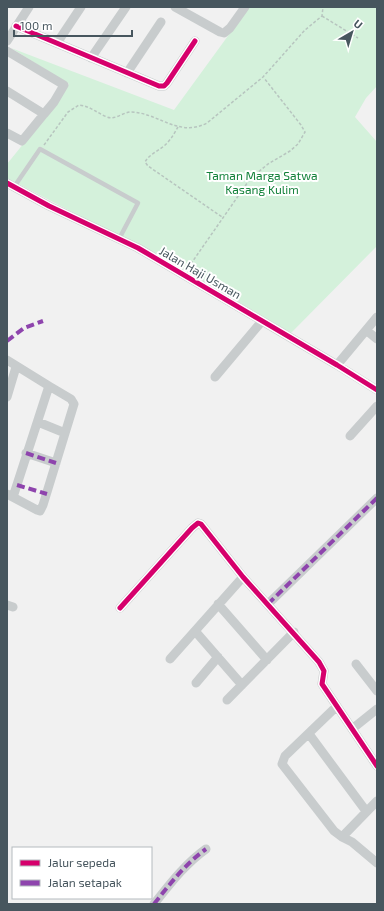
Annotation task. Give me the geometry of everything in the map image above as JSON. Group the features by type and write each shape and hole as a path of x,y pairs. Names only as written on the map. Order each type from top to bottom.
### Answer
{"street":[{"path":"7,41 29,7"},
{"path":"57,43 81,7"},
{"path":"91,58 126,7"},
{"path":"174,7 190,10 220,32 224,33 230,28 245,7"},
{"path":"127,73 161,22"},
{"path":"16,26 159,86 164,86 195,41"},
{"path":"7,50 54,77 64,85 54,102 22,141 7,133"},
{"path":"7,91 44,114"},
{"name":"Jalan Haji Usman","path":"10,185 49,206 118,239 184,275 377,390"},
{"path":"337,365 377,317"},
{"path":"215,377 262,321"},
{"path":"366,330 377,339"},
{"path":"7,360 16,367 49,386 71,399 74,404 40,511 10,496 38,422 49,386"},
{"path":"7,397 16,367"},
{"path":"350,436 377,406"},
{"path":"38,422 65,432"},
{"path":"26,453 56,463"},
{"path":"268,604 377,498"},
{"path":"120,608 198,523 206,530 243,577 294,632 319,662 324,671 322,684 377,766"},
{"path":"170,659 243,577"},
{"path":"218,604 267,660"},
{"path":"195,631 242,685"},
{"path":"227,700 294,632"},
{"path":"196,683 218,657"},
{"path":"356,664 377,690"},
{"path":"336,707 285,756 282,764 334,831 352,842 377,863"},
{"path":"352,729 377,709"},
{"path":"309,734 366,811"},
{"path":"342,837 377,801"},
{"path":"154,904 194,857 206,849"}],"lane":[{"path":"10,185 40,149 138,203 118,239"}],"path":[{"path":"40,149 68,112 79,105 86,106 107,117 113,118 130,112 178,127 198,128 207,124 263,77 305,30 322,16 323,7"},
{"path":"322,16 358,38"},
{"path":"184,275 222,217 250,179 268,164 290,151 304,136 305,132 301,125 263,77"},
{"path":"178,127 168,142 156,154 147,158 145,162 222,217"}],"green space":[{"name":"Taman Marga Satwa Kasang Kulim","path":"249,7 377,7 377,86 366,98 355,117 377,142 377,246 291,333 191,274 7,178 7,164 54,106 69,84 11,48 174,110"}],"marked path":[{"path":"7,341 24,328 43,321"},
{"path":"26,453 56,463"},
{"path":"17,485 47,494"},
{"path":"268,604 377,498"},
{"path":"154,904 185,868 206,849"}],"cycle path":[{"path":"16,26 159,86 164,86 167,83 195,41"},
{"path":"7,183 49,206 138,248 377,390"},
{"path":"120,608 192,528 198,523 201,524 243,577 319,662 324,671 322,684 377,766"}]}
